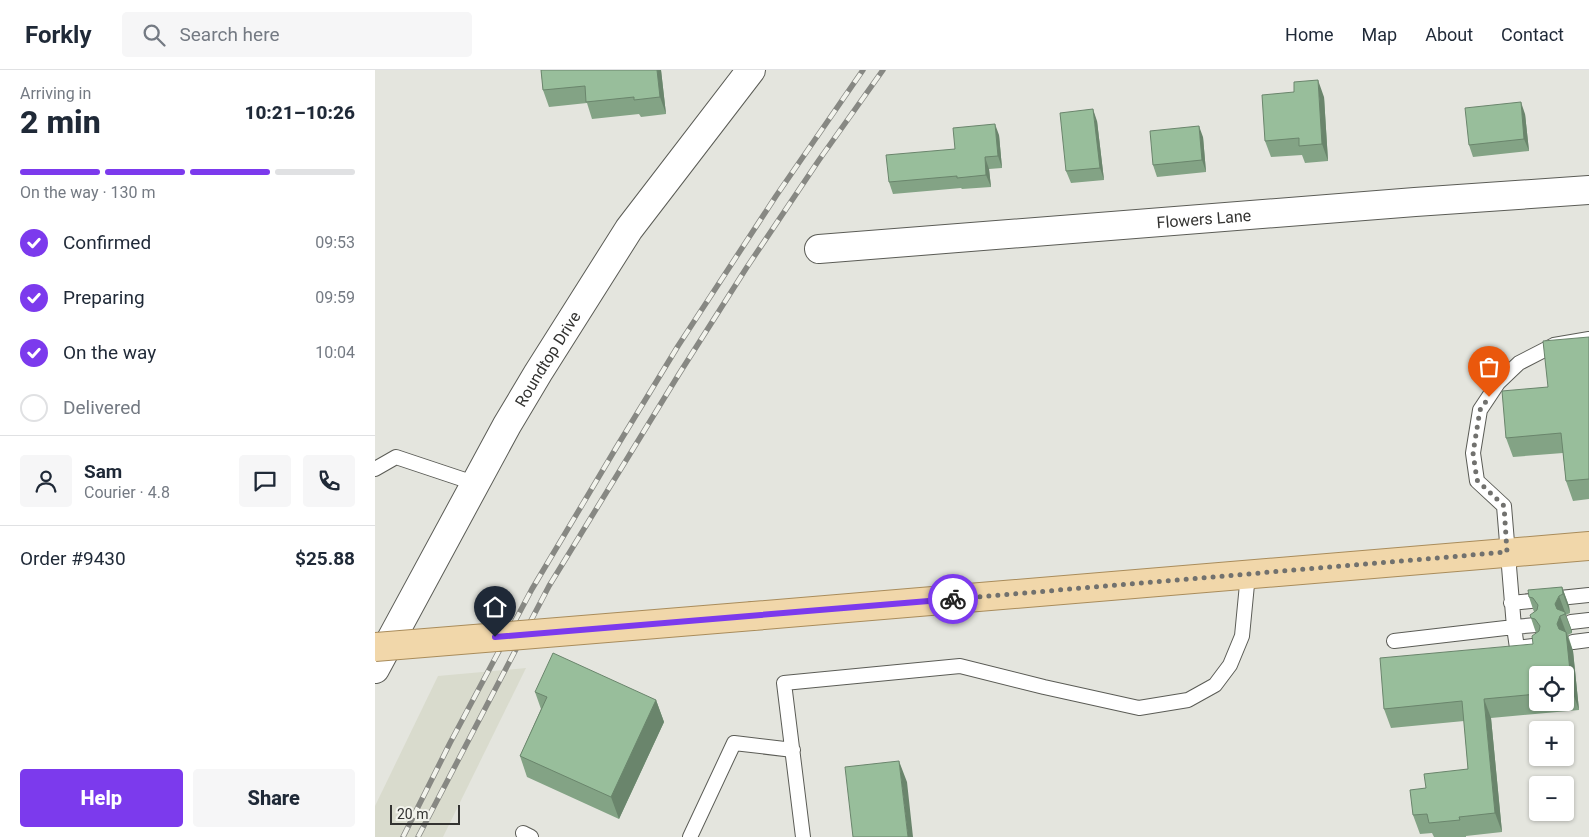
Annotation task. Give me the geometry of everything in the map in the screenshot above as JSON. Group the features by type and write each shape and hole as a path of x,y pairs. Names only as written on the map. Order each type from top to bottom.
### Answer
{"main road":[{"path":"375,647 1507,552 1588,547"}],"street":[{"name":"Roundtop Drive","path":"375,669 477,484 507,425 534,380 629,229 751,70"},
{"name":"Flowers Lane","path":"819,249 1405,202 1589,190"}],"lane":[{"path":"1538,646 1517,648 1511,603 1504,506 1477,480 1473,453 1480,410 1498,383 1519,363 1554,345 1589,339"},
{"path":"375,470 396,457 477,484"},
{"path":"803,837 784,683 960,666 1139,708 1188,700 1215,685 1230,665 1242,636 1248,574"},
{"path":"1511,603 1589,595"},
{"path":"1571,622 1589,620"},
{"path":"1394,641 1536,625"},
{"path":"1573,642 1589,640"},
{"path":"689,837 735,743 793,750"}],"shaded area":[{"path":"526,668 443,837 375,837 375,806 438,676"}],"building":[{"path":"541,70 657,70 660,97 634,100 634,97 586,102 585,86 543,90"},
{"path":"1318,80 1322,144 1299,146 1299,138 1265,141 1262,95 1294,92 1294,82"},
{"path":"1521,102 1524,139 1469,145 1465,108"},
{"path":"1093,109 1100,168 1066,171 1060,113"},
{"path":"995,124 998,156 985,157 986,175 889,182 886,155 955,149 953,128"},
{"path":"1199,126 1202,160 1153,165 1150,131"},
{"path":"1589,337 1589,479 1566,481 1561,433 1506,438 1502,391 1548,387 1543,341"},
{"path":"1562,587 1563,594 1559,596 1555,604 1557,609 1565,612 1565,614 1560,616 1557,624 1559,629 1566,632 1569,666 1529,666 1529,695 1484,699 1495,813 1459,817 1460,820 1429,823 1427,814 1413,815 1410,790 1426,788 1424,774 1468,769 1462,701 1384,709 1380,658 1533,644 1532,636 1539,631 1540,626 1530,615 1537,610 1538,605 1533,598 1529,597 1528,590"},
{"path":"553,653 656,700 611,797 520,756 547,697 535,692"},
{"path":"899,761 908,837 853,837 845,767"}],"railway":[{"path":"403,837 450,743 532,589 616,448 678,346 776,196 863,70"},
{"path":"418,837 549,586 747,267 819,160 883,70"}],"way so far":[{"path":"953,599 1507,552 1504,506 1477,480 1473,453 1480,410 1489,397"}],"route":[{"path":"495,637 953,599"}]}
